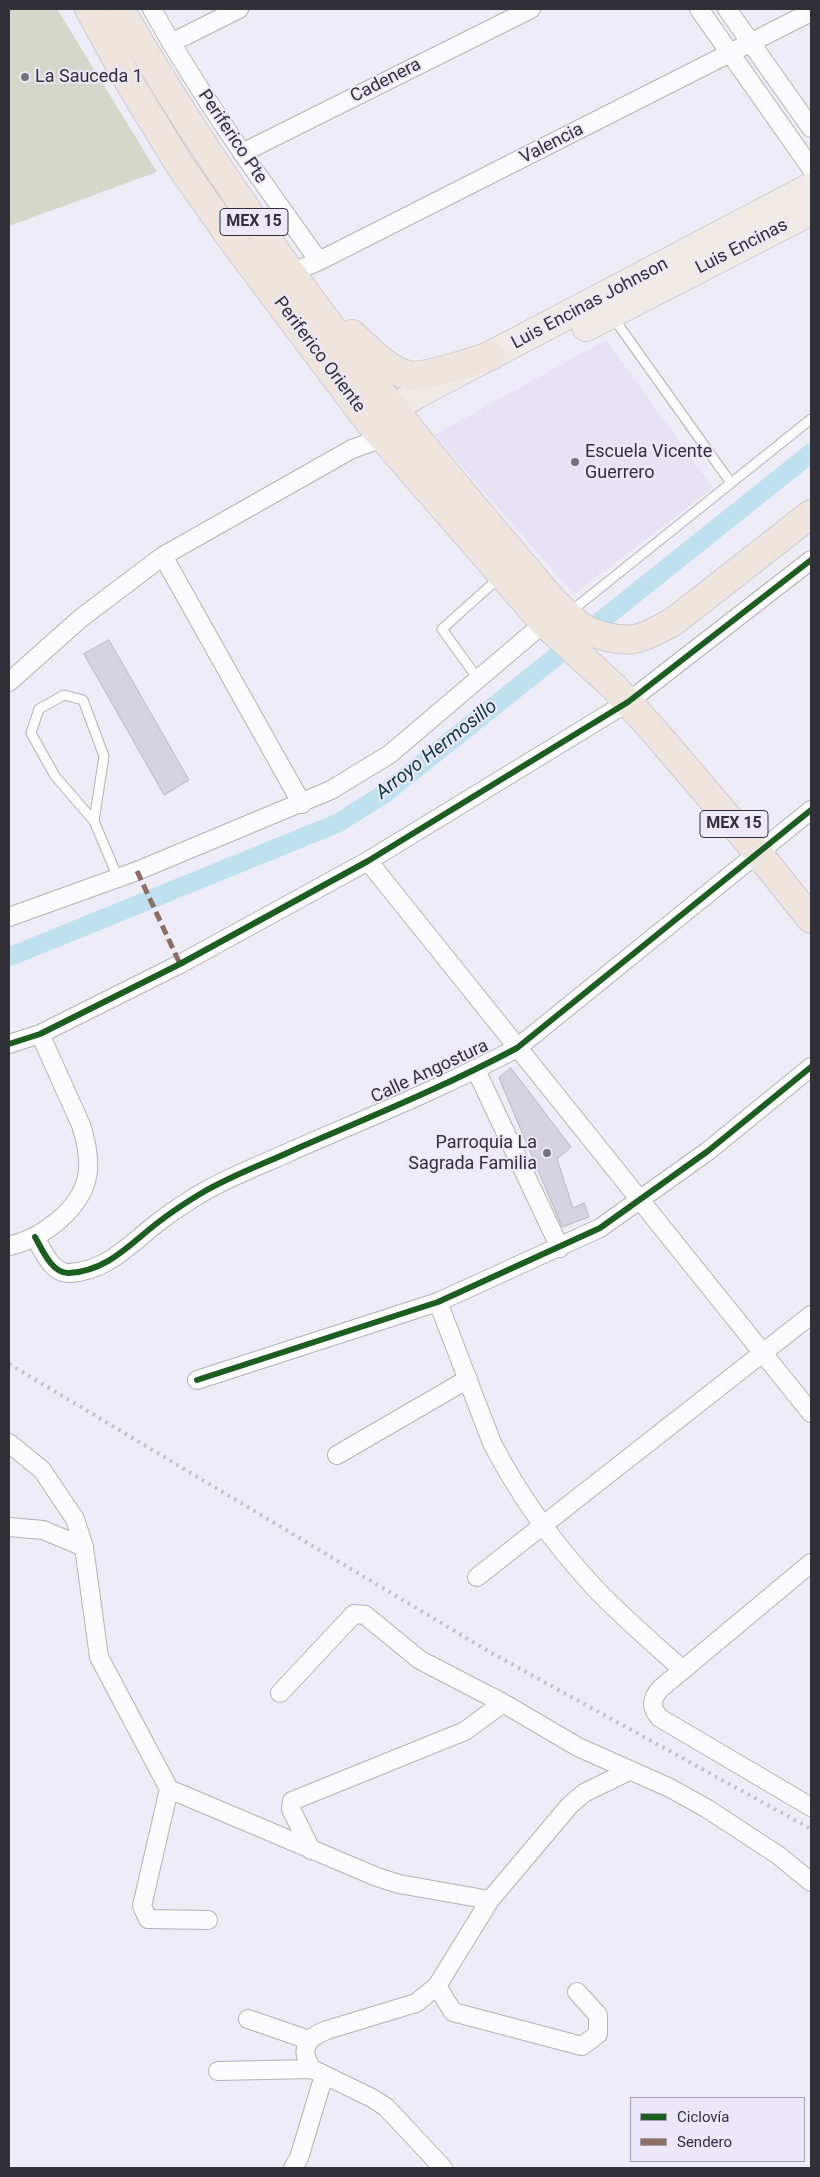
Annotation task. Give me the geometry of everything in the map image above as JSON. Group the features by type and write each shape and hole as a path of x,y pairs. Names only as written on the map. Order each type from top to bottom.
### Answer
{"highway":[{"name":"Periferico Oriente","path":"89,9 132,87 179,164 228,234 376,430 502,576 571,629"},
{"name":"Periferico Oriente","path":"120,9 199,140 251,218 297,281 399,416 553,601 592,667 628,702"},
{"path":"297,281 391,368 409,376 425,375 491,356"},
{"path":"571,629 613,638 634,638 655,631 673,622 811,514"},
{"name":"MEX 15","path":"628,702 758,853 811,919"}],"main road":[{"name":"Luis Encinas Johnson","path":"399,416 417,394 811,187"},
{"name":"Luis Encinas","path":"376,430 399,416 438,403 811,211"}],"street":[{"name":"Periferico Pte","path":"152,9 171,43 242,153 319,261"},
{"path":"171,43 239,9"},
{"name":"Cadenera","path":"242,153 531,9"},
{"path":"699,9 732,53 811,168"},
{"path":"727,9 811,128"},
{"name":"Valencia","path":"297,281 319,261 811,12"},
{"path":"9,682 81,618 163,556 352,449 376,430"},
{"path":"163,556 302,804"},
{"path":"9,1044 40,1034 180,964 368,861 628,702 811,560"},
{"path":"9,917 118,878 302,804 331,790 390,754 478,679 571,629"},
{"name":"Calle Angostura","path":"35,1237 53,1266 66,1274 104,1264 120,1256 157,1223 224,1181 476,1070 516,1048 811,810"},
{"path":"368,861 516,1048 642,1200 811,1413"},
{"path":"9,1246 35,1237 53,1225 70,1208 82,1190 88,1172 86,1141 82,1125 40,1034"},
{"path":"197,1380 438,1302 560,1248 600,1228 642,1200 708,1151 811,1067"},
{"path":"476,1070 560,1248"},
{"path":"438,1302 499,1456 544,1526 594,1587 683,1670"},
{"path":"477,1577 811,1315"},
{"path":"337,1455 468,1379"},
{"path":"9,1443 42,1470 75,1519 84,1547 99,1657 168,1789 377,1877 398,1884 490,1900"},
{"path":"9,1527 43,1530 84,1547"},
{"path":"811,1563 654,1695 652,1702 654,1711 660,1718 811,1807"},
{"path":"280,1693 354,1614 365,1615 420,1660 504,1703 578,1747 670,1788 706,1808 778,1855 811,1882"},
{"path":"311,1850 291,1809 292,1801 464,1731 504,1703"},
{"path":"443,2168 386,2107 372,2098 318,2072 307,2061 306,2048 309,2040 316,2034 327,2030 416,2004 437,1986 490,1900 570,1805 584,1793 629,1771"},
{"path":"168,1789 142,1906 148,1919 208,1920"},
{"path":"437,1986 453,2012 582,2046 598,2034 598,2015 577,1992"},
{"path":"248,2020 309,2040"},
{"path":"218,2071 318,2072"},
{"path":"293,2168 298,2158 318,2072"}],"lane":[{"path":"610,314 731,483"},
{"path":"571,629 731,483 811,419"},
{"path":"478,679 442,630 502,576"},
{"path":"94,821 104,756 84,700 64,695 39,709 31,733 55,776 94,821 118,878"}],"shaded area":[{"path":"9,9 57,9 157,172 9,226"},
{"name":"Escuela Vicente Guerrero","path":"606,340 713,488 574,594 434,435"}],"building":[{"path":"109,640 189,780 164,795 84,654"},
{"name":"Parroquia La Sagrada Familia","path":"511,1068 571,1147 557,1159 573,1208 584,1203 589,1217 562,1227 499,1078"}],"waterway":[{"name":"Arroyo Hermosillo","path":"9,957 338,823 384,794 811,453"}],"railway":[{"path":"9,1364 488,1651 811,1829"}],"marked path":[{"path":"137,871 180,964"}],"cycle path":[{"path":"9,1044 40,1034 180,964 368,861 628,702 811,560"},
{"path":"35,1237 48,1260 63,1272 83,1271 95,1267 117,1256 167,1216 223,1181 380,1113 517,1048 811,810"},
{"path":"197,1380 438,1302 600,1228 708,1151 811,1067"}],"place":[{"name":"La Sauceda 1","path":"25,77"},
{"name":"Escuela Vicente Guerrero","path":"575,462"},
{"name":"Parroquia La Sagrada Familia","path":"547,1153"}]}
